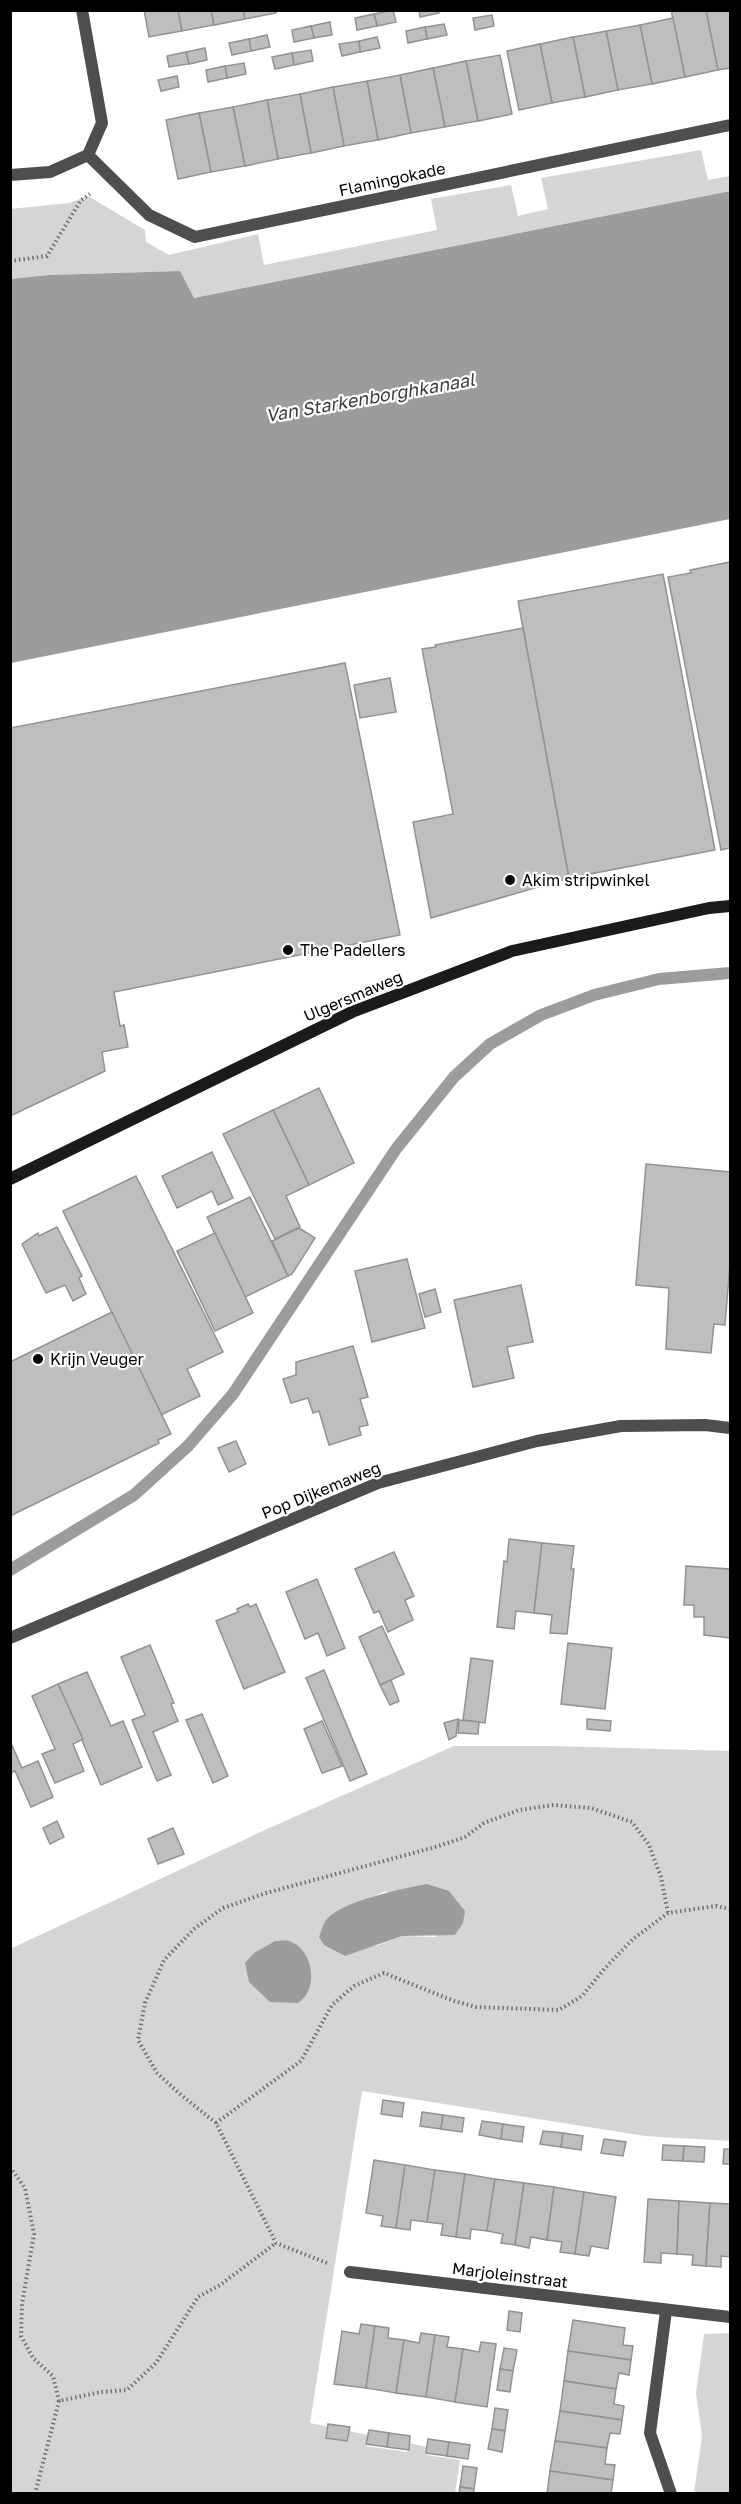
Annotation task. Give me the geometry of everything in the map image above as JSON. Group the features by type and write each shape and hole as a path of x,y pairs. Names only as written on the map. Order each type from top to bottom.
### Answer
{"street":[{"path":"10,176 50,172 88,155 102,123 82,10"},
{"name":"Flamingokade","path":"88,155 149,214 195,237 730,125"},
{"name":"Ulgersmaweg","path":"10,1179 352,1012 512,951 708,908 730,906"},
{"name":"Pop Dijkemaweg","path":"10,1638 378,1483 537,1441 621,1426 705,1425 730,1428"},
{"name":"Marjoleinstraat","path":"350,2272 730,2318"},
{"path":"666,2311 650,2433 671,2493"}],"path":[{"path":"10,261 47,256 81,200 114,180"},
{"path":"350,2272 276,2243 216,2123 157,2073 138,2040 145,2003 164,1960 194,1929 223,1908 266,1893 439,1846 465,1837 484,1823 519,1810 554,1805 591,1808 632,1821 650,1845 661,1877 668,1913"},
{"path":"216,2123 301,2061 332,2005 354,1986 384,1973 454,2001 476,2007 559,2010 582,1996 604,1968 633,1939 668,1913 716,1906 730,1909"},
{"path":"10,2167 25,2188 34,2234 22,2304 21,2336 33,2358 53,2376 59,2401 35,2493"},
{"path":"59,2401 100,2392 127,2390 156,2363 198,2297 220,2285 276,2243"}],"shaded area":[{"path":"701,150 708,180 730,176 730,191 194,298 179,271 49,275 11,279 10,209 69,203 88,196 145,230 146,242 169,255 258,234 264,265 437,230 431,199 511,185 518,216 548,209 541,178"},
{"path":"454,1746 730,1751 730,2141 645,2136 362,2091 310,2423 368,2435 366,2446 407,2452 409,2443 427,2447 426,2455 460,2460 455,2493 11,2493 10,1949 267,1829","holes":["386,1891 437,1937 402,1936 376,1946 327,1919 345,1908"]},
{"path":"730,2333 730,2493 694,2493 702,2436 696,2393 704,2334"}],"water":[{"name":"Van Starkenborghkanaal","path":"730,191 730,519 11,663 11,279 49,275 180,271 194,298"},
{"path":"427,1884 449,1891 465,1911 463,1923 455,1935 402,1936 345,1956 324,1945 319,1937 326,1920 345,1907 374,1896"},
{"path":"275,1941 288,1941 297,1945 304,1952 308,1961 311,1970 309,1989 298,2003 270,2002 249,1982 245,1963 254,1953"}],"building":[{"path":"144,10 178,10 182,31 149,37"},
{"path":"178,10 211,10 214,25 182,31"},
{"path":"211,10 243,10 245,19 214,25"},
{"path":"243,10 276,10 276,13 245,19"},
{"path":"393,10 396,22 377,26 374,14"},
{"path":"419,10 438,10 439,13 420,17"},
{"path":"671,10 706,10 718,70 685,77"},
{"path":"706,10 730,10 730,68 718,70"},
{"path":"374,14 377,26 357,30 355,18"},
{"path":"492,15 494,26 475,30 473,18"},
{"path":"673,18 685,77 652,84 640,25"},
{"path":"330,22 332,35 314,38 311,26"},
{"path":"444,24 447,35 427,39 425,27"},
{"path":"640,25 652,84 618,90 606,31"},
{"path":"311,26 314,38 294,42 292,30"},
{"path":"425,27 427,39 408,43 406,31"},
{"path":"606,31 618,90 585,97 573,37"},
{"path":"267,35 270,47 251,51 249,39"},
{"path":"377,37 380,48 360,52 359,41"},
{"path":"573,37 585,97 552,103 540,44"},
{"path":"249,39 251,51 232,55 229,43"},
{"path":"359,41 360,52 342,56 339,44"},
{"path":"540,44 552,103 519,110 507,51"},
{"path":"205,48 207,60 189,64 186,52"},
{"path":"311,50 313,61 294,65 292,53"},
{"path":"186,52 189,64 169,67 167,56"},
{"path":"292,53 294,65 275,69 272,57"},
{"path":"500,55 512,114 478,121 466,61"},
{"path":"466,61 478,121 445,127 433,68"},
{"path":"244,63 246,74 227,78 225,66"},
{"path":"225,66 227,78 208,82 206,70"},
{"path":"433,68 445,127 411,133 400,75"},
{"path":"400,75 411,133 378,140 367,81"},
{"path":"177,76 179,87 161,91 158,80"},
{"path":"367,81 378,140 344,146 333,87"},
{"path":"333,87 344,146 311,153 300,94"},
{"path":"300,94 311,153 278,159 267,100"},
{"path":"267,100 278,159 245,166 233,107"},
{"path":"233,107 245,166 211,172 199,113"},
{"path":"199,113 211,172 178,179 166,120"},
{"path":"730,562 730,848 721,850 668,577"},
{"path":"663,574 715,850 569,878 518,601"},
{"path":"523,628 569,878 431,918 413,822 453,814 422,649"},
{"path":"345,663 400,935 114,992 120,1026 124,1025 128,1047 102,1052 105,1071 10,1116 10,728"},
{"path":"390,678 396,712 360,718 354,685"},
{"path":"319,1088 354,1163 309,1185 273,1110"},
{"path":"273,1110 309,1185 286,1196 300,1227 275,1239 223,1134"},
{"path":"212,1152 233,1198 218,1205 212,1191 177,1208 162,1176"},
{"path":"646,1164 730,1172 730,1264 725,1325 714,1324 711,1353 666,1349 669,1288 636,1285"},
{"path":"136,1176 223,1352 187,1369 200,1396 161,1415 63,1211"},
{"path":"250,1197 288,1276 245,1297 207,1217"},
{"path":"57,1227 82,1276 79,1278 86,1294 73,1301 65,1285 46,1293 22,1244 38,1233 39,1236"},
{"path":"299,1228 315,1238 292,1274 288,1276 272,1241"},
{"path":"215,1233 253,1313 215,1331 177,1251"},
{"path":"407,1259 425,1328 372,1342 355,1271"},
{"path":"521,1285 533,1342 507,1347 514,1378 473,1387 454,1300"},
{"path":"435,1289 441,1312 425,1317 419,1294"},
{"path":"112,1312 171,1434 158,1440 159,1443 10,1516 10,1362"},
{"path":"353,1346 368,1397 360,1399 368,1425 359,1427 361,1435 329,1445 319,1411 313,1413 308,1398 291,1403 283,1379 296,1375 296,1362"},
{"path":"236,1441 246,1464 229,1472 218,1448"},
{"path":"509,1539 542,1543 534,1613 516,1611 514,1629 497,1627 504,1561 507,1562"},
{"path":"542,1543 574,1546 571,1569 574,1569 567,1634 550,1633 552,1615 534,1613"},
{"path":"394,1552 414,1596 405,1600 413,1620 388,1632 379,1611 374,1613 355,1569"},
{"path":"686,1566 730,1569 730,1638 704,1635 704,1617 694,1617 694,1605 684,1605"},
{"path":"317,1579 345,1648 327,1656 318,1633 305,1639 286,1592"},
{"path":"248,1604 250,1607 256,1604 285,1672 244,1689 216,1621 238,1612 237,1609"},
{"path":"382,1626 404,1674 380,1685 359,1637"},
{"path":"568,1643 612,1648 605,1709 561,1704"},
{"path":"150,1645 174,1703 171,1704 178,1721 153,1732 171,1775 157,1781 132,1720 145,1715 121,1657"},
{"path":"471,1658 493,1661 485,1723 463,1720"},
{"path":"324,1670 367,1774 350,1781 306,1678"},
{"path":"87,1672 111,1726 123,1721 142,1767 101,1785 58,1684"},
{"path":"391,1680 399,1701 390,1705 380,1685"},
{"path":"58,1684 83,1739 73,1744 84,1771 55,1783 42,1754 55,1749 32,1696"},
{"path":"202,1714 228,1776 213,1783 186,1720"},
{"path":"458,1719 456,1736 449,1740 444,1723"},
{"path":"587,1719 611,1721 610,1731 587,1729"},
{"path":"459,1720 479,1722 478,1734 458,1733"},
{"path":"322,1721 342,1766 322,1773 304,1729"},
{"path":"10,1741 22,1768 38,1761 53,1797 31,1807 15,1771 10,1773"},
{"path":"57,1821 64,1837 50,1844 43,1828"},
{"path":"173,1828 184,1854 158,1864 148,1839"},
{"path":"383,2100 404,2103 402,2117 381,2114"},
{"path":"422,2112 443,2115 441,2129 420,2126"},
{"path":"443,2115 464,2118 462,2132 441,2129"},
{"path":"482,2121 503,2124 501,2139 479,2135"},
{"path":"503,2124 524,2127 522,2142 501,2139"},
{"path":"543,2131 563,2133 561,2147 540,2144"},
{"path":"563,2133 583,2136 581,2150 561,2147"},
{"path":"604,2139 626,2142 623,2156 601,2153"},
{"path":"663,2145 684,2146 683,2161 662,2160"},
{"path":"684,2146 705,2147 704,2162 683,2161"},
{"path":"724,2149 730,2149 730,2164 723,2164"},
{"path":"374,2160 405,2165 396,2228 381,2226 383,2216 366,2213"},
{"path":"405,2165 435,2170 427,2222 411,2220 410,2230 396,2228"},
{"path":"435,2170 465,2174 456,2237 441,2235 443,2224 427,2222"},
{"path":"465,2174 495,2179 487,2231 471,2229 470,2239 456,2237"},
{"path":"495,2179 524,2183 515,2245 501,2243 503,2234 487,2231"},
{"path":"524,2183 554,2187 547,2240 531,2237 529,2248 515,2245"},
{"path":"554,2187 584,2192 575,2254 560,2252 562,2242 547,2240"},
{"path":"584,2192 616,2197 608,2249 591,2246 589,2256 575,2254"},
{"path":"648,2199 679,2201 677,2254 661,2253 661,2263 644,2262"},
{"path":"679,2201 710,2203 706,2266 692,2265 693,2255 677,2254"},
{"path":"710,2203 730,2204 730,2257 721,2256 721,2267 706,2266"},
{"path":"509,2311 522,2313 520,2332 507,2330"},
{"path":"573,2320 625,2328 623,2345 633,2346 631,2360 568,2351"},
{"path":"361,2324 375,2326 366,2388 334,2384 342,2331 359,2334"},
{"path":"375,2326 389,2328 388,2338 404,2340 396,2393 366,2388"},
{"path":"421,2333 435,2335 426,2397 396,2393 404,2340 419,2343"},
{"path":"435,2335 449,2337 447,2347 463,2349 455,2402 426,2397"},
{"path":"481,2342 496,2344 487,2407 455,2402 463,2349 479,2352"},
{"path":"504,2348 517,2350 513,2371 500,2369"},
{"path":"568,2351 631,2360 629,2375 619,2373 616,2389 564,2381"},
{"path":"500,2369 513,2371 510,2392 497,2390"},
{"path":"564,2381 616,2389 614,2404 624,2406 622,2420 560,2411"},
{"path":"495,2408 508,2410 505,2431 492,2429"},
{"path":"560,2411 622,2420 620,2434 610,2433 607,2448 555,2441"},
{"path":"328,2424 350,2427 347,2441 326,2438"},
{"path":"492,2429 505,2431 502,2452 488,2449"},
{"path":"369,2430 389,2433 387,2447 366,2444"},
{"path":"389,2433 410,2436 409,2450 387,2447"},
{"path":"428,2439 449,2442 447,2456 426,2453"},
{"path":"555,2441 607,2448 605,2464 615,2465 613,2480 550,2471"},
{"path":"449,2442 470,2445 468,2459 447,2456"},
{"path":"463,2466 477,2468 474,2489 460,2487"},
{"path":"550,2471 613,2480 611,2494 547,2494"},
{"path":"460,2487 474,2489 473,2494 459,2494"}],"waterway":[{"path":"10,1570 134,1495 188,1446 233,1394 396,1149 454,1077 490,1044 541,1015 594,995 659,979 730,973"}],"place":[{"name":"Akim stripwinkel","path":"510,880"},
{"name":"The Padellers","path":"288,950"},
{"name":"Krijn Veuger","path":"38,1359"}]}
